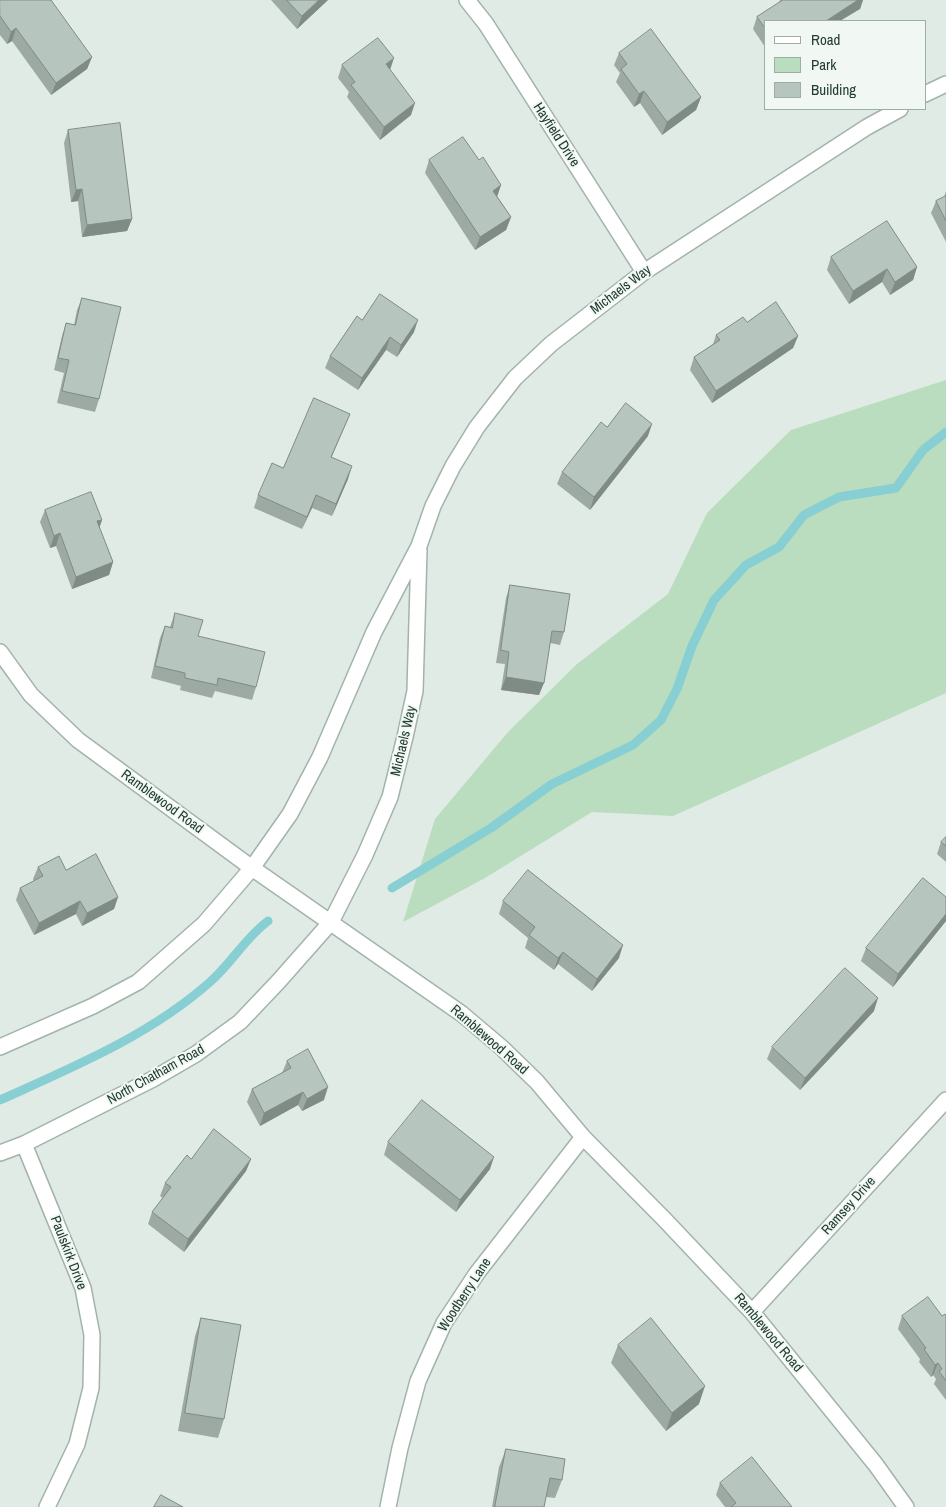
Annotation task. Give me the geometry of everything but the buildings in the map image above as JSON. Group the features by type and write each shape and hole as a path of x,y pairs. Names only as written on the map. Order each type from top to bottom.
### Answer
{"street":[{"name":"Hayfield Drive","path":"466,0 486,24 644,272"},
{"path":"926,94 946,84"},
{"name":"Michaels Way","path":"252,868 290,814 320,757 374,632 420,546 433,506 453,466 477,426 515,378 551,344 644,272 867,128 898,110"},
{"name":"Michaels Way","path":"331,922 366,855 390,797 406,738 415,691 420,546"},
{"name":"Ramblewood Road","path":"0,652 31,695 78,740 252,868 462,1014 501,1046 537,1082 583,1138 666,1220 752,1312 876,1464 906,1507"},
{"path":"0,1047 93,1006 138,982 204,924 252,868"},
{"name":"North Chatham Road","path":"0,1153 24,1144 153,1079 196,1054 240,1022 331,922"},
{"name":"Ramsey Drive","path":"752,1312 946,1100"},
{"name":"Woodberry Lane","path":"388,1507 400,1448 418,1381 444,1323 477,1273 583,1138"},
{"name":"Paulskirk Drive","path":"24,1144 83,1288 92,1335 91,1388 77,1444 47,1507"}],"green space":[{"path":"946,380 946,693 673,816 592,812 485,878 403,922 435,819 508,732 577,664 668,594 707,513 791,430"}],"waterway":[{"path":"392,888 491,828 552,784 633,745 661,720 677,689 692,646 714,600 746,565 779,547 804,515 839,497 896,488 923,450 946,432"},
{"path":"0,1100 110,1049 162,1019 210,982 252,935 268,921"}]}
